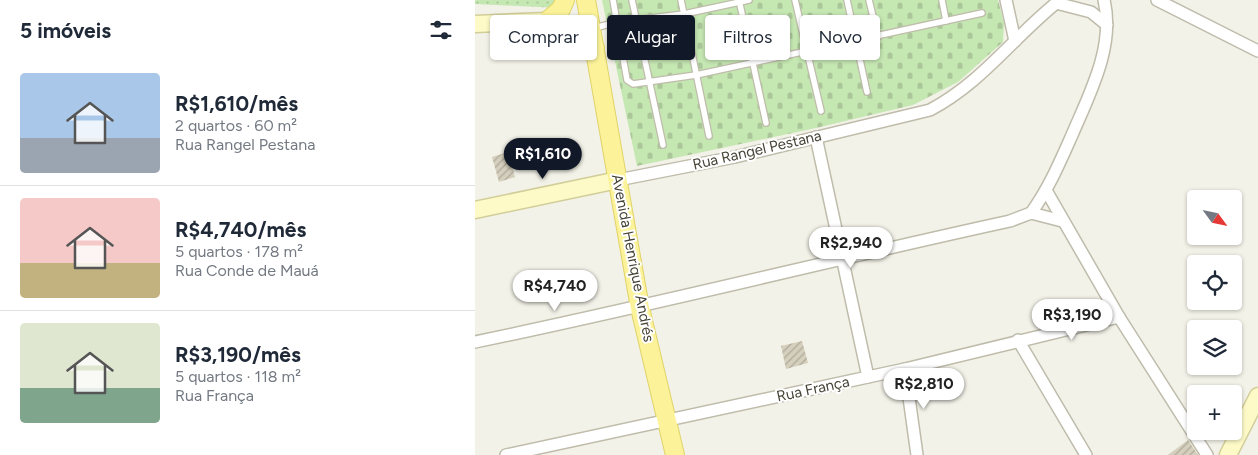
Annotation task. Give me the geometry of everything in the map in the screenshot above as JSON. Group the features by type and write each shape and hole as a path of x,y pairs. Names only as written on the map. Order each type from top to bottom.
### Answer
{"main road":[{"path":"553,15 561,8 565,0"},
{"name":"Avenida Henrique Andrés","path":"586,0 589,15"},
{"path":"475,24 490,23"},
{"name":"Avenida Henrique Andrés","path":"597,59 640,308 675,455"},
{"name":"Rua Rangel Pestana","path":"475,210 618,180"},
{"path":"1228,455 1253,420 1258,396"}],"street":[{"path":"1006,0 1015,41"},
{"path":"475,342 640,308 843,258 1010,222 1031,212 1047,192 1092,91 1103,54 1107,25 1104,0"},
{"path":"1157,0 1258,51"},
{"path":"1058,1 1091,12 1107,25"},
{"name":"Rua Rangel Pestana","path":"618,180 735,157 930,110 970,85 1058,1"},
{"path":"816,137 868,377"},
{"path":"1047,192 1119,317 1207,455"},
{"path":"1031,212 1062,221"},
{"name":"Rua França","path":"506,455 547,451 667,421 905,369 1119,317"},
{"path":"1018,340 1086,455"},
{"path":"905,369 917,455"}],"lane":[{"path":"613,0 616,15"},
{"path":"632,0 635,15"},
{"path":"681,0 709,136"},
{"path":"674,15 749,0"},
{"path":"795,0 800,22"},
{"path":"847,0 850,15"},
{"path":"869,0 872,15"},
{"path":"942,0 946,21"},
{"path":"739,1 766,124"},
{"path":"880,35 982,13"},
{"path":"624,60 627,80 633,84 696,75 800,53"},
{"path":"645,60 663,145"},
{"path":"809,60 821,111"},
{"path":"859,60 867,92"}],"green space":[{"path":"475,0 558,0 559,8 475,4"},
{"path":"602,0 998,0 1004,23 1003,42 958,82 913,105 816,128 637,166 615,60 695,60 695,15 607,15 607,24"}],"building":[{"path":"508,152 515,177 499,182 492,157"},
{"path":"802,341 808,363 786,369 781,346"},
{"path":"1188,440 1198,455 1168,455"}]}
